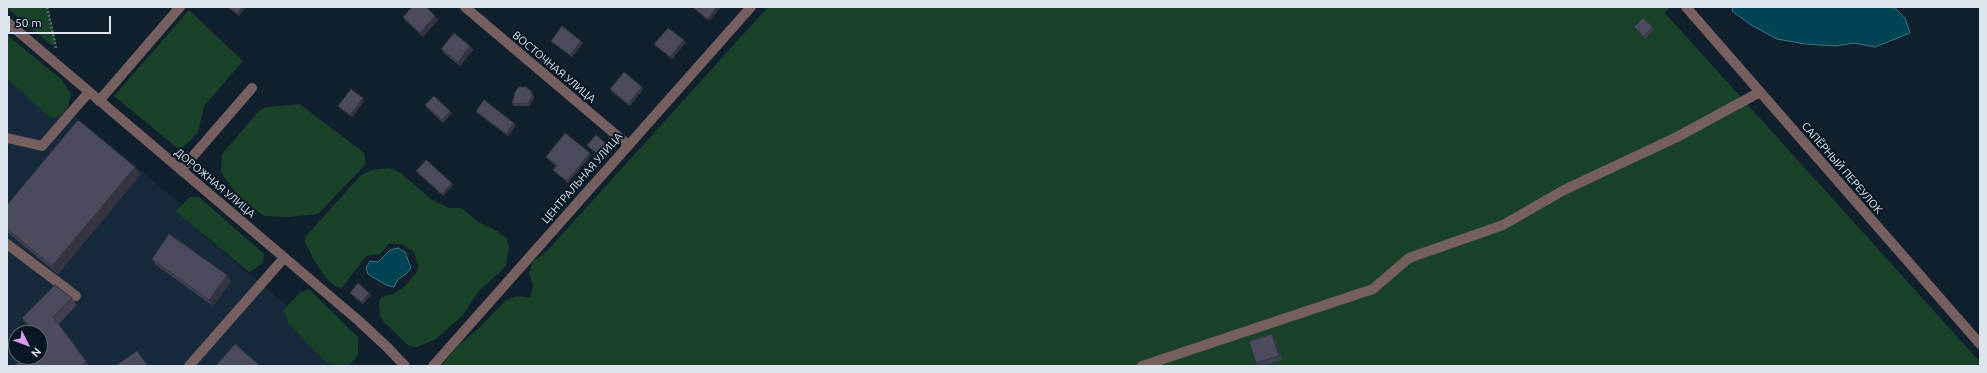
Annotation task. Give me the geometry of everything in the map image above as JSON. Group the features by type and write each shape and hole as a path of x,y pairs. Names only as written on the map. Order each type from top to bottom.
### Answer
{"street":[{"path":"99,101 180,7"},
{"name":"ВОСТОЧНАЯ УЛИЦА","path":"465,7 628,145"},
{"name":"ЦЕНТРАЛЬНАЯ УЛИЦА","path":"433,366 751,7"},
{"name":"САПЁРНЫЙ ПЕРЕУЛОК","path":"1686,7 1980,344"},
{"name":"ДОРОЖНАЯ УЛИЦА","path":"7,22 387,347 405,366"},
{"path":"181,170 252,88"},
{"path":"7,138 42,146 90,92"},
{"path":"1142,366 1373,289 1409,258 1503,225 1564,190 1677,137 1760,92"},
{"path":"7,244 76,296"},
{"path":"189,366 284,258"}],"path":[{"path":"47,7 60,68"}],"shaded area":[{"path":"1733,7 1894,7 1905,18 1910,33 1875,47 1854,43 1836,46 1805,44 1777,39 1751,25 1732,11"},
{"path":"7,59 181,204 175,211 358,366 7,366"},
{"path":"398,248 405,252 411,268 406,274 398,279 394,287 386,285 368,274 366,268 370,261 378,262 390,250"}],"green space":[{"path":"48,7 56,42 52,46 7,8"},
{"path":"768,7 1670,7 1665,13 1980,362 1980,366 443,366 442,365 458,346 479,328 506,300 517,296 530,298 533,285 529,273 533,261 546,252"},
{"path":"189,10 243,61 204,106 198,133 180,150 114,96"},
{"path":"7,35 61,79 71,94 68,107 61,115 53,118 47,115 7,78"},
{"path":"300,104 364,153 366,164 318,214 288,217 264,216 239,197 221,173 222,154 259,111 266,107"},
{"path":"389,168 401,173 431,199 449,208 462,208 478,222 497,231 507,239 509,246 506,266 479,291 462,316 436,339 417,347 409,346 384,322 380,316 379,303 381,297 393,294 404,287 417,272 418,266 414,252 402,244 389,244 380,254 366,256 342,288 336,287 326,278 314,260 305,242 306,236 360,176 371,170"},
{"path":"190,197 199,197 264,254 263,263 249,272 175,211"},
{"path":"309,289 358,337 358,356 347,366 327,363 288,323 284,309 300,293"}],"building":[{"path":"229,7 242,7 237,14"},
{"path":"412,7 426,7 435,16 420,33 403,17"},
{"path":"693,7 717,7 707,19"},
{"path":"1643,18 1653,27 1644,37 1634,27"},
{"path":"562,26 581,41 570,55 551,41"},
{"path":"668,28 684,40 670,57 654,44"},
{"path":"454,33 470,46 458,62 441,49"},
{"path":"624,72 642,87 628,104 610,89"},
{"path":"519,87 526,87 531,91 532,97 528,103 512,104 515,92"},
{"path":"351,89 363,98 350,115 338,106"},
{"path":"434,96 450,111 442,120 425,105"},
{"path":"484,100 514,123 506,134 476,111"},
{"path":"78,120 135,167 52,266 7,229 7,205"},
{"path":"565,133 590,153 567,181 553,170 557,165 546,157"},
{"path":"596,135 610,147 602,158 587,145"},
{"path":"426,160 452,183 442,194 416,171"},
{"path":"169,234 227,275 209,300 152,259"},
{"path":"358,283 369,293 362,302 350,293"},
{"path":"55,285 72,298 53,317 86,361 80,366 14,366 48,365 48,325 29,325 22,318"},
{"path":"1272,334 1279,356 1256,363 1249,341"},
{"path":"235,344 260,366 216,366"},
{"path":"137,351 148,366 115,366"}]}
